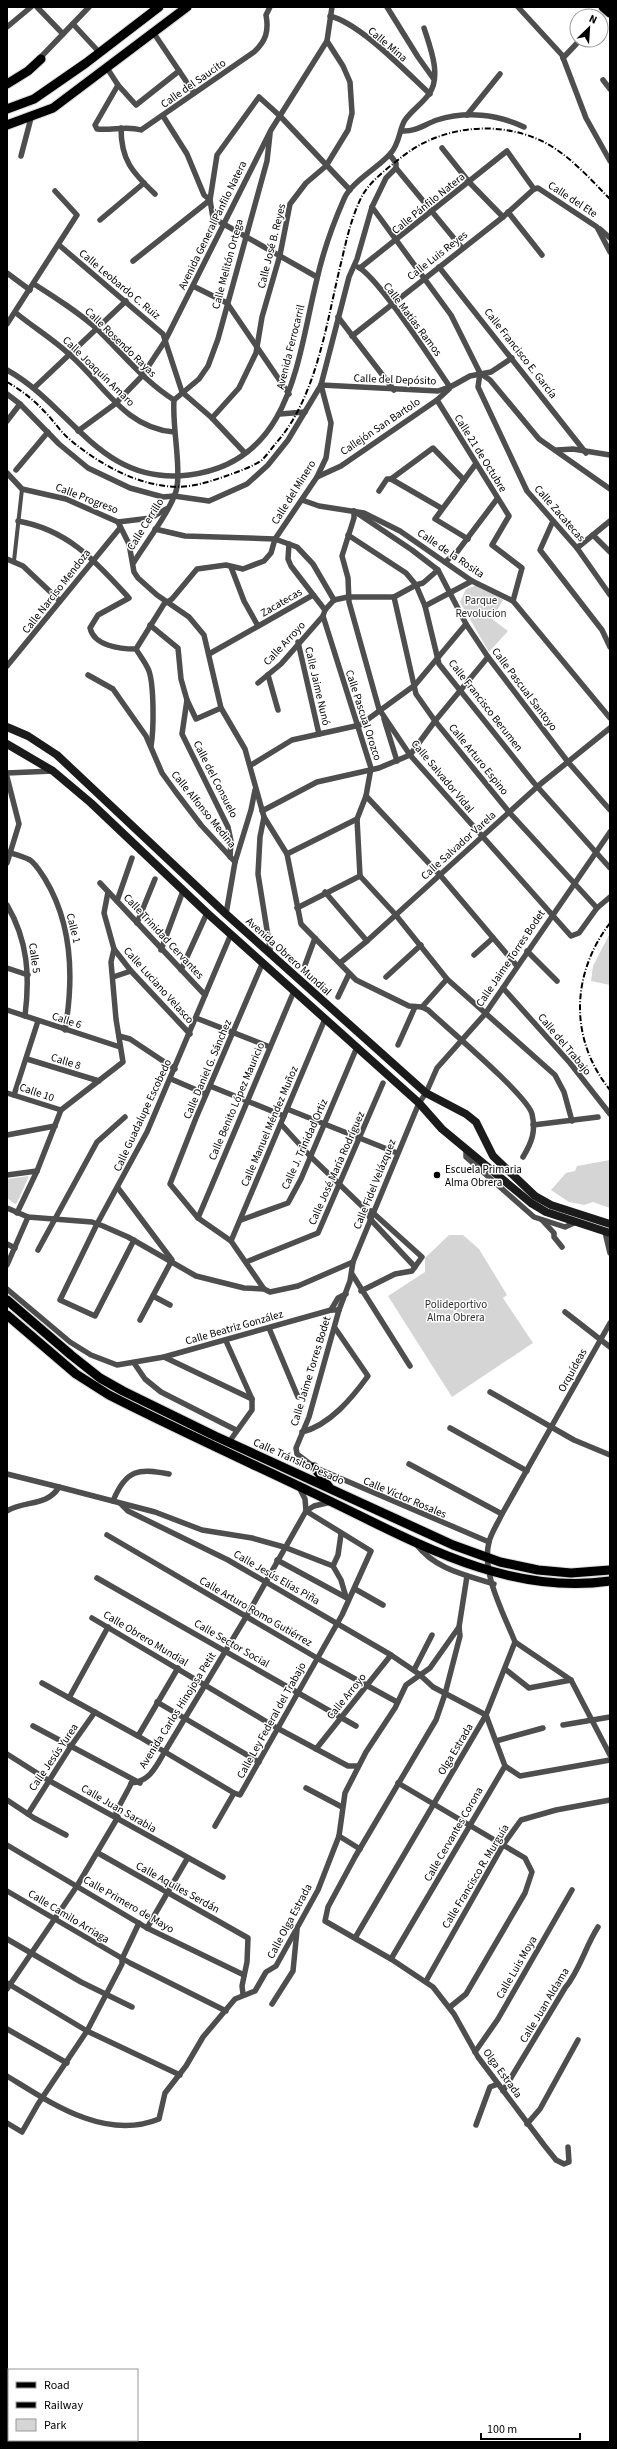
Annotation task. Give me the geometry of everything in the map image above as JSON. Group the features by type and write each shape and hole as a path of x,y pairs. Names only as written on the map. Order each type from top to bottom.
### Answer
{"main road":[{"path":"7,125 31,118 53,108 187,7"},
{"path":"605,7 610,13"},
{"path":"7,109 34,98 99,52 156,8"},
{"path":"7,84 28,71 41,59"},
{"name":"Avenida Obrero Mundial","path":"7,727 28,736 57,755 226,914 426,1093 466,1114 476,1122 493,1156 536,1196 546,1212"},
{"name":"Avenida Obrero Mundial","path":"7,744 53,771 123,832 207,913 419,1103 442,1129 531,1203 546,1212"},
{"path":"546,1212 574,1223 608,1233"},
{"path":"546,1212 610,1224"},
{"name":"Calle Tránsito Pesado","path":"7,1300 70,1355 100,1378 229,1442 329,1487 453,1546 488,1558 538,1570 572,1573 610,1570"},
{"name":"Calle Tránsito Pesado","path":"7,1315 76,1374 109,1395 416,1543 489,1570 542,1582 573,1584 610,1581"},
{"path":"314,1467 329,1487"}],"street":[{"path":"7,27 31,7"},
{"path":"37,7 63,34"},
{"path":"7,79 41,59 89,7"},
{"name":"Calle del Saucito","path":"118,85 95,125 97,129 106,130 121,128 141,130 254,52 262,44 268,28 266,15 270,7"},
{"name":"Avenida General Pánfilo Natera","path":"78,431 115,404 142,376 165,341 270,130 327,41 332,7"},
{"path":"387,7 433,78"},
{"path":"518,7 550,40 563,58 586,118 610,161"},
{"name":"Calle Mina","path":"330,16 340,19 368,39 430,94"},
{"path":"73,24 99,52"},
{"path":"424,28 433,58 433,78 430,94"},
{"path":"153,32 194,94"},
{"name":"Calle José B. Reyes","path":"212,418 239,388 256,353 280,255 290,204 306,183 326,166 348,130 352,113 350,82 343,66 327,41"},
{"path":"563,58 572,48"},
{"path":"106,68 118,85 136,105 179,71"},
{"path":"467,115 500,74"},
{"path":"603,80 610,89"},
{"name":"Avenida Ferrocarril","path":"7,370 35,387 98,449 122,463 146,472 177,475 210,470 224,465 244,452 268,431 280,414 289,394 317,277 335,221 345,196 390,155 402,131 404,121 430,94"},
{"path":"317,277 213,218 210,200 217,155 259,97 280,116 350,190"},
{"path":"402,131 411,132 437,120 467,115 492,116 524,127"},
{"path":"163,116 187,154 204,195 210,200"},
{"path":"21,156 31,118"},
{"path":"121,128 121,145 125,159 155,194"},
{"name":"Calle Melitón Ortega","path":"174,400 199,379 208,366 218,339 245,235 267,161 270,130"},
{"path":"442,148 469,182 503,217"},
{"name":"Calle Pánfilo Natera","path":"358,267 397,241 507,151 534,189"},
{"path":"390,155 396,163 396,168 462,248"},
{"path":"7,394 20,404 88,468 103,477 130,488 154,495 209,501 247,484 268,465 280,450 321,385 349,278 358,267 372,207 378,190 386,178 396,168"},
{"path":"100,220 144,183"},
{"name":"Calle del Ete","path":"534,189 538,188 597,227 610,252"},
{"name":"Calle Luis Reyes","path":"352,336 390,304 503,217 534,189"},
{"path":"7,324 16,313 77,215 55,191"},
{"path":"133,261 210,200"},
{"path":"372,207 425,277 451,315 480,373 490,380 539,439 610,489"},
{"path":"508,212 542,255"},
{"path":"597,227 610,238"},
{"name":"Calle Leobardo C. Ruiz","path":"59,245 163,334 182,392"},
{"name":"Calle Matías Ramos","path":"358,267 390,304 450,387"},
{"name":"Calle Francisco E. García","path":"439,267 586,453"},
{"path":"7,273 30,290"},
{"name":"Calle Rosendo Rayas","path":"34,284 61,301 96,329 142,376 174,400"},
{"path":"193,286 227,303 289,394"},
{"path":"35,387 126,301"},
{"name":"Calle Joaquín Amaro","path":"16,313 70,354 115,404 150,426 161,431 174,432"},
{"path":"338,317 394,390"},
{"name":"Calle del Depósito","path":"321,385 394,390 438,391 450,387 470,376 491,372 512,358"},
{"name":"Calle Zacatecas","path":"480,373 478,386 526,491 577,548 610,595"},
{"name":"Calle del Minero","path":"136,649 150,625 197,569 226,565 243,569 264,561 271,553 275,539 302,500 326,458 332,430 321,385"},
{"name":"Callejón San Bartolo","path":"317,476 341,466 437,400 450,387"},
{"path":"182,392 212,418 244,452"},
{"path":"174,400 174,432 177,475 177,487 174,496"},
{"name":"Calle 21 de Octubre","path":"437,400 475,465 509,516 492,545 522,568 513,602"},
{"path":"7,421 20,404"},
{"path":"280,414 305,412"},
{"path":"16,470 48,432"},
{"path":"379,491 384,481 391,478 433,448 464,480"},
{"path":"556,450 573,449 586,453 610,455"},
{"path":"468,538 435,519 441,508 475,465"},
{"path":"7,472 9,480 22,489 14,561"},
{"path":"391,478 441,508"},
{"name":"Calle Progreso","path":"22,489 66,498 119,525 151,518 166,509"},
{"name":"Calle Cerrillo","path":"134,562 174,496"},
{"name":"Calle de la Rosita","path":"302,500 319,506 364,513 400,531 472,581 513,602 610,718"},
{"path":"445,562 468,538 497,500"},
{"path":"354,512 354,518 342,556 348,597 379,710"},
{"path":"155,529 185,536 275,539 297,547 313,564 334,600 348,597 394,597 416,585 423,583 438,570 412,550 354,512"},
{"path":"18,521 40,525 63,536 93,559 129,598 98,615 90,628 97,640 106,644 136,649 149,672 153,726 152,746"},
{"path":"554,521 540,550 602,630 610,646"},
{"path":"577,548 610,521"},
{"path":"119,525 129,544 134,562 134,572 138,578 199,626 204,635 221,708 245,749 251,765 255,789 264,817 287,854 301,924 356,980 418,1007 463,1042 513,1088 532,1112 534,1136 523,1157"},
{"name":"Calle Narciso Mendoza","path":"7,666 119,525"},
{"path":"593,534 610,552"},
{"name":"Calle Francisco Berumen","path":"348,535 406,572 416,585 425,606 440,664 538,786 610,868"},
{"name":"Calle Pascual Orozco","path":"288,544 288,559 291,566 314,595 324,613 356,726 360,731 371,768 366,796 357,818 360,876"},
{"path":"7,559 23,566 60,601"},
{"path":"231,567 244,601 258,626"},
{"name":"Calle Pascual Santoyo","path":"438,570 466,624 488,657 568,762 610,810"},
{"path":"425,606 472,581"},
{"name":"Zacatecas","path":"209,654 314,595"},
{"name":"Calle Arturo Espino","path":"394,597 416,694 435,721 509,812 597,908"},
{"name":"Calle Arroyo","path":"258,684 281,664 334,600"},
{"path":"251,765 292,740 356,726 415,685 466,624"},
{"path":"150,625 178,648 181,679 187,700 196,719 221,708"},
{"name":"Calle Jaime Nunó","path":"298,642 319,734"},
{"path":"262,811 317,782 371,768 379,768 410,755 435,721 488,657"},
{"path":"88,675 113,689 152,746"},
{"path":"268,675 278,710"},
{"name":"Calle del Consuelo","path":"187,700 182,734 228,827 231,841 230,857"},
{"name":"Calle Salvador Vidal","path":"379,710 410,755 571,936 579,933 597,908"},
{"path":"383,715 397,761"},
{"name":"Calle Salvador Varela","path":"340,963 367,941 395,914 538,786 610,728"},
{"name":"Calle Alfonso Medina","path":"152,746 162,773 201,825 235,862"},
{"path":"7,773 53,771"},
{"path":"7,777 19,824 9,852 7,863"},
{"path":"226,914 235,862 255,789"},
{"path":"366,796 440,875 517,966"},
{"path":"264,817 260,837 258,874 271,955"},
{"path":"287,854 357,818"},
{"name":"Calle Jaime Torres Bodet","path":"426,1093 437,1068 463,1042 486,1014 527,951 610,832"},
{"path":"231,841 240,843"},
{"name":"Calle 1","path":"9,852 31,861 49,887 61,914 68,943 71,971 65,1030"},
{"path":"117,901 132,858"},
{"path":"297,908 325,892 360,876 395,914 447,979 555,1075 564,1092 572,1120"},
{"path":"137,923 155,879"},
{"name":"Calle Trinidad Cervantes","path":"100,883 161,950 205,994"},
{"path":"161,950 183,891"},
{"path":"17,1213 37,1172 61,1110 123,1062 112,977 111,962 114,949 104,913 108,892"},
{"path":"325,892 367,941"},
{"path":"597,908 610,897"},
{"name":"Calle 5","path":"7,905 21,935 27,956 28,975 25,1016"},
{"path":"181,970 207,913"},
{"name":"Calle Guadalupe Escobedo","path":"134,1240 95,1316 60,1300 97,1224 118,1188 147,1132 171,1079 231,934"},
{"path":"305,964 315,938"},
{"path":"474,955 493,938"},
{"path":"386,977 421,945"},
{"name":"Calle Luciano Velasco","path":"114,949 131,971 190,1034"},
{"path":"527,951 557,981"},
{"name":"Calle Daniel G. Sánchez","path":"198,1218 170,1184 206,1094 263,962"},
{"path":"7,968 28,975"},
{"path":"112,977 131,971"},
{"path":"338,997 349,974"},
{"path":"398,1045 418,1007 447,979"},
{"name":"Calle del Trabajo","path":"502,988 570,1063 610,1114"},
{"name":"Calle Benito López Mauricio","path":"198,1218 294,991"},
{"name":"Calle 6","path":"7,1010 120,1047"},
{"path":"196,1018 270,1047"},
{"name":"Calle Manuel Méndez Muñoz","path":"231,1241 325,1019"},
{"path":"14,1095 27,1059 38,1021"},
{"path":"119,1036 130,1039 175,1069"},
{"name":"Calle J. Trinidad Ortiz","path":"241,1220 288,1203 357,1047"},
{"name":"Calle 8","path":"27,1059 99,1081"},
{"path":"171,1079 206,1094"},
{"name":"Calle José María Rodríguez","path":"246,1262 318,1233 340,1187 383,1083"},
{"path":"210,1086 248,1100 284,1116"},
{"name":"Calle 10","path":"7,1092 61,1110"},
{"name":"Calle Fidel Velázquez","path":"352,1273 353,1262 397,1152 419,1103 426,1093"},
{"path":"287,1110 397,1152"},
{"path":"533,1125 598,1117"},
{"path":"38,1250 52,1220 97,1142 125,1118"},
{"path":"281,1124 340,1187 365,1209 371,1220 415,1267"},
{"path":"7,1135 55,1126"},
{"path":"7,1175 37,1172"},
{"path":"118,1188 172,1260"},
{"path":"7,1208 28,1217 97,1224 134,1240 172,1260 183,1269 211,1281 244,1288 264,1289 270,1292 298,1286 353,1262"},
{"path":"361,1291 380,1280 412,1271 422,1257 374,1212 365,1209"},
{"path":"546,1212 554,1233 554,1237 562,1246"},
{"path":"7,1265 28,1217"},
{"path":"198,1218 231,1241 264,1289"},
{"path":"608,1233 609,1251"},
{"path":"7,1244 15,1248"},
{"path":"140,1320 172,1260"},
{"path":"352,1273 361,1291 410,1366"},
{"name":"Calle Jaime Torres Bodet","path":"314,1467 297,1454 296,1448 309,1416 339,1310 346,1294 352,1273"},
{"name":"Calle Beatriz González","path":"7,1289 82,1350 117,1365 164,1357 226,1341 331,1310 339,1310"},
{"path":"331,1310 338,1298 346,1294"},
{"path":"153,1296 170,1305"},
{"path":"565,1312 610,1348"},
{"name":"Orquídeas","path":"489,1542 502,1514 610,1323"},
{"path":"268,1328 298,1397"},
{"path":"302,1432 314,1429 348,1402 368,1376 335,1328"},
{"path":"226,1341 252,1399 252,1410 236,1430 229,1442"},
{"path":"164,1357 252,1399"},
{"path":"134,1362 144,1379 161,1392 236,1430"},
{"path":"490,1392 595,1450 610,1455"},
{"path":"450,1428 527,1471"},
{"path":"409,1464 502,1514"},
{"name":"Calle Víctor Rosales","path":"314,1467 489,1542"},
{"path":"113,1500 118,1487 133,1473 145,1470 169,1474"},
{"path":"7,1474 113,1500 121,1504 168,1516 202,1530 252,1538 284,1547 333,1566 341,1580 348,1598"},
{"path":"298,1485 305,1499 306,1511"},
{"path":"7,1511 17,1505 33,1504 46,1499 55,1494 59,1487"},
{"path":"306,1511 314,1506 332,1502"},
{"name":"Calle Jesús Elías Piña","path":"121,1504 128,1511 228,1560 337,1623 414,1670 433,1687 486,1715"},
{"path":"306,1511 341,1534 338,1555 333,1566"},
{"name":"Avenida Carlos Hinojosa Petit","path":"8,1985 55,1919 98,1853 118,1817 116,1812 131,1783 140,1783 151,1774 226,1651 284,1547 306,1511"},
{"name":"Calle Ley Federal del Trabajo","path":"215,1826 234,1794 240,1794 259,1762 337,1623 348,1598 355,1589 371,1551 341,1534"},
{"name":"Calle Arturo Romo Gutiérrez","path":"107,1535 317,1658 397,1702"},
{"path":"489,1542 489,1570 494,1584 495,1598 515,1642 571,1680 610,1755"},
{"path":"416,1543 426,1557 467,1576 494,1584"},
{"path":"277,1560 348,1598"},
{"path":"459,1627 430,1668 419,1674 406,1685 358,1766 345,1793 339,1836 360,1848 436,1720 445,1694 460,1636 459,1627 467,1576"},
{"name":"Calle Sector Social","path":"97,1578 356,1726"},
{"path":"355,1589 383,1605"},
{"name":"Calle Obrero Mundial","path":"92,1618 277,1728 348,1766 358,1766"},
{"path":"69,1698 108,1627"},
{"path":"414,1670 432,1635"},
{"name":"Olga Estrada","path":"355,1938 486,1715 515,1642"},
{"name":"Calle Arroyo","path":"316,1749 343,1719 391,1655"},
{"path":"138,1736 178,1668"},
{"path":"505,1669 529,1688 571,1680"},
{"path":"42,1683 138,1736 234,1794"},
{"path":"157,1702 184,1720 259,1762"},
{"name":"Calle Jesús Yurea","path":"28,1814 48,1780 95,1712"},
{"path":"486,1715 505,1766 520,1776 610,1760"},
{"path":"563,1725 610,1717"},
{"path":"33,1726 140,1783"},
{"path":"496,1741 543,1728"},
{"name":"Calle Juan Sarabia","path":"7,1754 48,1780 118,1817 188,1859 223,1877"},
{"name":"Calle Cervantes Corona","path":"391,1959 505,1766"},
{"path":"398,1783 525,1858 532,1872 525,1893 470,1988 466,1994 450,2007"},
{"path":"306,1788 342,1808"},
{"path":"7,1800 66,1836"},
{"name":"Calle Francisco R. Murguía","path":"426,1981 503,1845 520,1820 526,1817 610,1800"},
{"name":"Calle Olga Estrada","path":"43,2098 91,2121 114,2124 147,2124 159,2119 162,2114 165,2093 180,2075 203,2037 226,2012 235,1999 243,1994 255,1990 266,1972 276,1966 318,1890 339,1836"},
{"name":"Calle Primero de Mayo","path":"7,1845 147,1928 244,1975"},
{"name":"Olga Estrada","path":"360,1848 328,1907 325,1922 391,1959 426,1981 450,2007 475,2052 527,2124 556,2160 564,2164 568,2162 570,2158 568,2147"},
{"name":"Calle Aquiles Serdán","path":"98,1853 248,1938 247,1962 244,1975"},
{"path":"147,1928 169,1894 188,1859"},
{"name":"Calle Luis Moya","path":"475,2052 498,2019 572,1890"},
{"name":"Calle Camilo Arriaga","path":"7,1891 122,1959 226,2012"},
{"path":"7,2123 22,2132 87,2031 122,1964 122,1959 138,1923"},
{"name":"Calle Juan Aldama","path":"503,2091 565,1988 574,1976 587,1945 598,1927"},
{"path":"272,2004 292,1971 296,1955 297,1928"},
{"path":"7,1939 106,1995 132,2007"},
{"path":"243,1994 242,1986 244,1975"},
{"path":"8,1985 87,2031 180,2075"},
{"path":"7,2029 66,2063"},
{"path":"527,2124 540,2109 578,2040"},
{"path":"7,2076 43,2098"},
{"path":"476,2125 490,2087 498,2084"}],"green space":[{"name":"Parque Revolucion","path":"477,585 503,600 492,619 508,631 489,652 460,602 466,589"},
{"path":"610,933 610,985 591,981 593,966"},
{"path":"610,1160 610,1208 593,1202 584,1205 569,1202 551,1190 566,1173 575,1171 577,1166"},
{"path":"29,1176 17,1203 15,1204 7,1198 7,1179"},
{"name":"Polideportivo Alma Obrera","path":"449,1235 463,1235 479,1249 507,1295 503,1298 533,1343 452,1397 388,1296 425,1272 425,1258"}],"railway":[{"path":"7,382 36,403 62,432 78,447 101,462 126,475 153,484 174,487 196,485 211,481 254,465 262,460 290,424 302,403 319,356 348,235 358,204 366,190 375,179 403,156 419,145 437,137 456,132 476,129 495,129 515,132 533,137 551,146 582,171 610,199"},
{"path":"610,923 597,943 588,963 582,985 580,1006 582,1028 587,1050 597,1070 610,1090"}],"place":[{"name":"Escuela Primaria Alma Obrera","path":"437,1175"}]}
